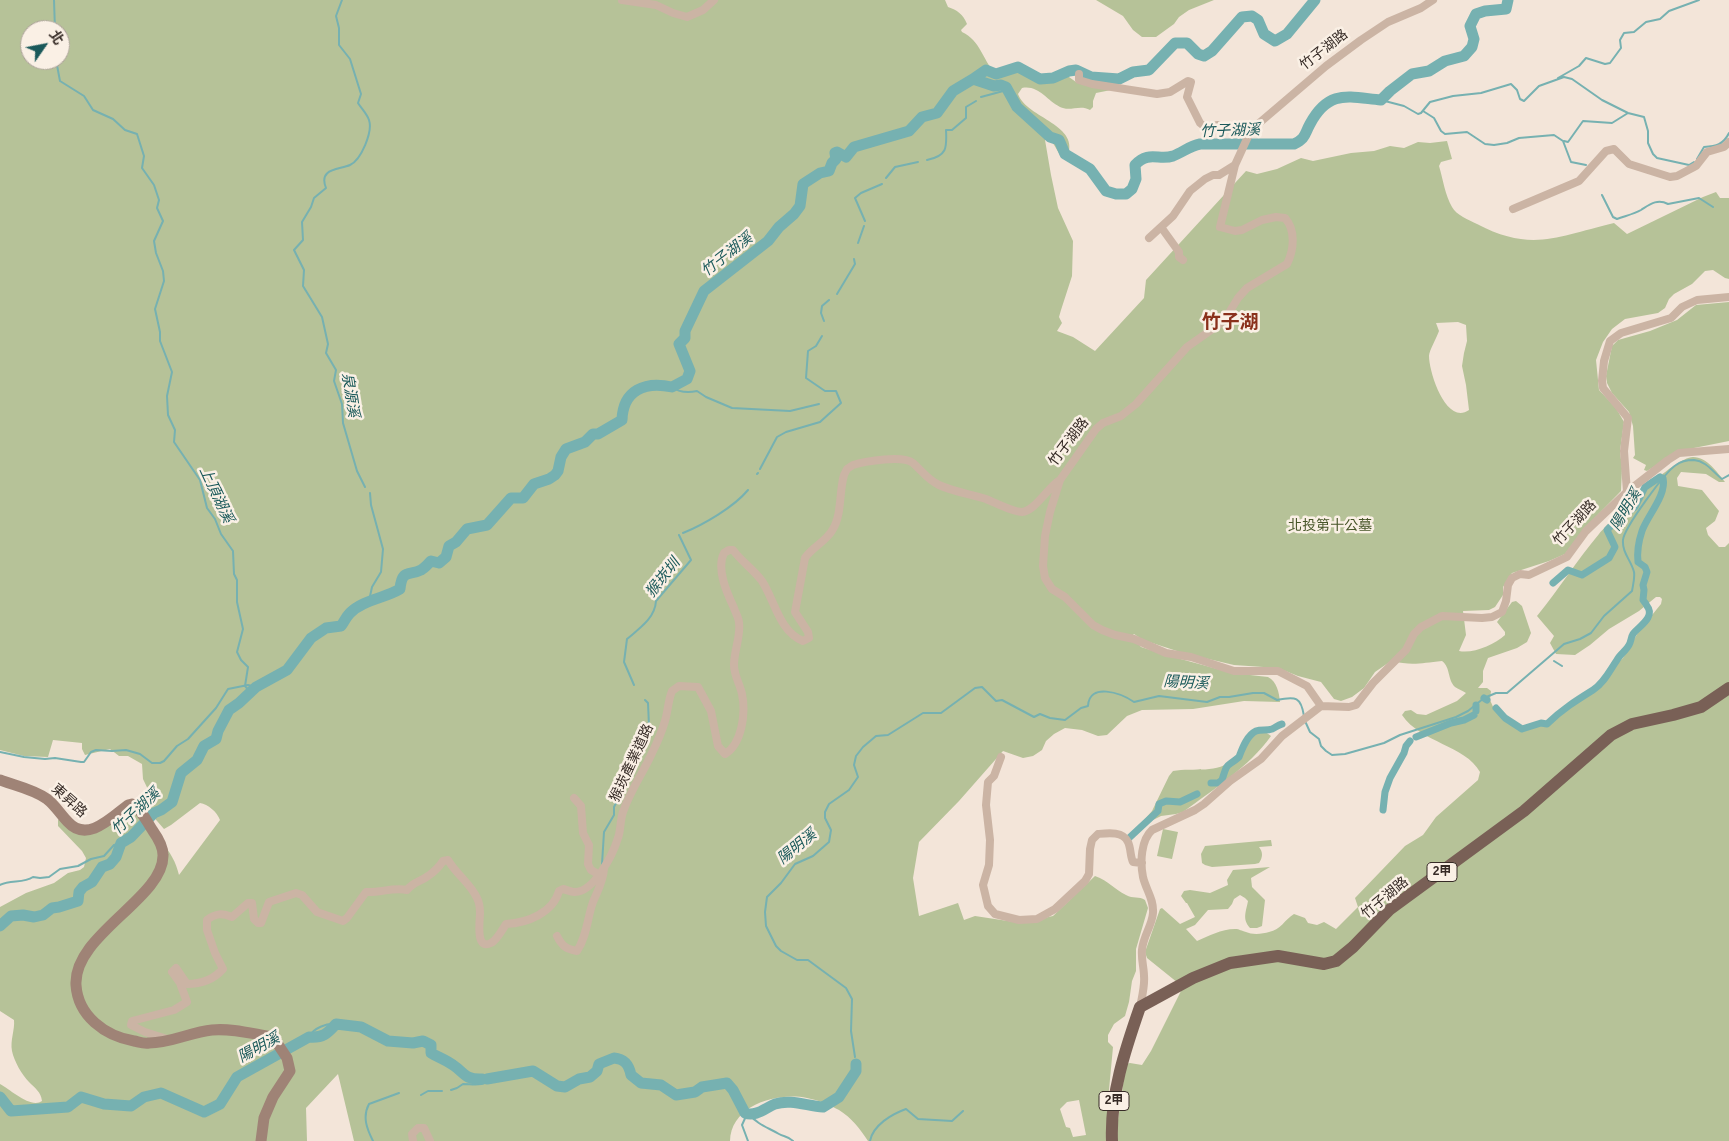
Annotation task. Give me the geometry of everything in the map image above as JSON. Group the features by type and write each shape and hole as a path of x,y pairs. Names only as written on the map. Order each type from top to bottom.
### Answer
{"main road":[{"name":"竹子湖路","path":"1140,1006 1193,978 1230,963 1278,956 1324,964 1336,961 1354,947 1389,910 1524,811 1610,735 1632,724 1673,716 1701,707 1729,688"},
{"name":"2甲","path":"1112,1141 1111,1124 1116,1086 1140,1006"}],"street":[{"path":"622,0 656,5 687,17 703,10 714,0"},
{"name":"竹子湖路","path":"1433,0 1422,8 1388,22 1361,40 1326,66 1251,130 1235,165 1220,227 1235,231 1242,230 1262,220 1276,217 1286,218 1291,224 1293,241 1292,252 1287,264 1247,288 1238,298 1224,321 1187,347 1136,404 1121,416 1103,423 1096,429 1060,480 1044,536 1043,566 1045,578 1052,589 1065,596 1093,625 1115,636 1134,639 1166,653 1191,657 1234,671 1278,671 1306,686 1321,706 1348,707 1356,705 1372,683 1406,650 1414,634 1421,627 1442,616 1482,618 1492,617 1502,612 1506,601 1508,585 1512,578 1520,574 1529,575 1566,557 1586,531 1627,492"},
{"path":"1079,74 1079,80 1092,84 1158,94 1170,92 1188,81 1191,82 1187,98 1200,123 1205,127 1218,125 1226,129 1251,130"},
{"path":"1513,209 1578,181 1606,151 1614,149 1629,164 1670,177 1677,176 1696,166 1707,152 1724,147 1729,142"},
{"path":"1149,238 1173,216 1190,191 1205,179 1213,175 1219,175 1235,165"},
{"path":"1161,227 1183,260"},
{"path":"1627,492 1624,451 1628,418 1603,388 1602,381 1604,361 1610,341 1621,333 1671,318 1682,307 1697,300 1729,297"},
{"path":"1627,492 1680,453 1729,449"},
{"name":"猴崁產業道路","path":"171,1040 145,1032 130,1024 132,1021 174,1010 187,1002 180,983 172,972 176,968 187,984 199,984 223,969 207,930 207,920 214,914 224,914 232,917 240,912 248,903 252,903 254,919 261,923 269,902 296,893 302,895 317,912 343,922 366,892 397,888 407,890 411,884 428,877 443,861 448,860 455,872 469,885 477,899 480,911 480,938 486,944 492,942 506,924 521,923 547,909 563,888 575,892 583,890 596,880 618,837 623,812 665,722 672,691 679,686 698,687 711,711 718,746 725,754 731,750 739,739 743,707 742,694 734,672 734,662 739,622 722,578 722,556 726,551 733,550 762,581 782,622 795,636 803,641 809,638 808,632 796,612 805,558 833,529 844,475 847,469 853,465 900,458 912,462 937,484 950,490 1022,512 1036,504 1052,485 1060,480"},
{"path":"1140,1006 1144,978 1142,950 1153,913 1153,900 1143,878 1142,863 1148,834 1152,830 1204,804 1230,781 1260,759 1292,727 1321,706"},
{"path":"1001,758 994,776 988,782 986,805 990,840 990,865 983,885 988,906 995,914 1019,920 1037,919 1055,909 1085,881 1089,874 1092,840 1098,834 1108,833 1123,836 1128,841 1133,862 1142,863"},
{"name":"東昇路","path":"0,780 36,792 48,800 74,829 82,831 96,828 132,804 140,812 160,841 163,856 157,876 94,943 80,964 76,984 81,1003 92,1022 99,1028 116,1036 147,1044 171,1040"},
{"path":"557,936 561,945 567,949 577,951 581,944 593,903 601,888 601,871 591,870 588,864 589,845 584,833 581,806 574,798"},
{"path":"171,1040 211,1030 229,1030 273,1037 287,1058 290,1071 273,1097 264,1118 261,1141"},
{"path":"413,1141 412,1134 418,1128 424,1128 430,1141"}],"green space":[{"name":"北投第十公墓","path":"0,0 945,0 948,7 962,15 967,24 961,30 962,32 973,40 995,73 1016,64 1025,66 1041,76 1062,72 1076,82 1111,80 1119,85 1116,89 1096,93 1093,107 1090,110 1086,108 1068,109 1060,107 1033,89 1022,88 1018,94 1023,103 1060,129 1067,137 1070,147 1067,158 1064,159 1049,138 1045,140 1058,208 1073,241 1072,276 1059,317 1062,323 1057,331 1073,337 1095,351 1144,298 1146,280 1246,171 1257,174 1277,169 1301,158 1313,161 1351,153 1374,151 1390,146 1404,148 1418,142 1447,141 1452,159 1441,162 1439,166 1454,210 1467,219 1496,233 1530,240 1561,237 1614,223 1627,234 1716,192 1720,198 1729,198 1729,279 1713,270 1705,271 1692,284 1674,294 1669,299 1665,308 1658,313 1625,319 1612,329 1603,342 1596,360 1599,390 1616,408 1624,422 1620,451 1622,468 1621,491 1583,530 1565,554 1512,573 1503,587 1503,595 1495,607 1489,610 1463,611 1466,635 1459,651 1465,652 1483,648 1505,635 1505,632 1497,622 1512,602 1516,601 1522,606 1531,633 1527,642 1517,648 1488,658 1483,671 1483,682 1478,688 1487,688 1491,691 1490,700 1494,709 1515,726 1524,729 1537,727 1549,722 1603,680 1613,666 1623,658 1639,631 1661,604 1662,599 1656,597 1575,655 1556,654 1550,643 1554,636 1537,616 1599,534 1644,489 1672,467 1684,460 1693,457 1698,458 1711,466 1725,482 1719,482 1706,474 1681,472 1677,478 1678,486 1702,490 1719,511 1715,521 1706,528 1708,535 1719,547 1725,547 1729,543 1729,1141 1115,1141 1126,1064 1142,1065 1183,987 1147,958 1145,952 1160,909 1162,908 1180,924 1195,917 1181,896 1184,891 1210,893 1228,885 1227,880 1233,870 1270,867 1251,878 1252,887 1265,900 1262,926 1250,928 1246,922 1245,915 1248,901 1240,895 1234,899 1228,909 1208,910 1195,925 1186,929 1197,941 1230,929 1258,934 1277,929 1294,914 1305,918 1308,923 1317,925 1324,922 1336,929 1358,907 1355,898 1405,846 1423,835 1436,817 1478,780 1480,772 1473,763 1454,749 1420,732 1402,715 1405,711 1411,710 1417,714 1426,715 1457,701 1466,693 1455,687 1447,667 1442,661 1411,664 1391,661 1375,672 1364,688 1352,697 1341,701 1334,699 1321,682 1278,668 1234,665 1183,653 1143,640 1134,634 1132,636 1141,647 1232,673 1268,677 1275,684 1280,702 1244,701 1193,709 1142,710 1127,716 1107,735 1098,736 1082,730 1065,728 1046,741 1042,750 1033,756 1023,758 1003,751 959,801 919,842 913,878 919,916 958,903 964,920 975,916 1021,923 1053,916 1095,876 1126,895 1145,900 1148,908 1136,949 1136,971 1132,981 1129,1002 1125,1016 1114,1024 1108,1035 1108,1042 1113,1047 1107,1111 1108,1141 868,1141 855,1124 839,1110 807,1098 782,1097 770,1099 747,1110 738,1118 732,1129 730,1141 354,1141 338,1074 306,1108 307,1141 0,1141 0,1084 27,1101 37,1103 42,1101 39,1093 21,1072 13,1055 14,1020 0,1011 0,907 26,893 54,883 68,873 84,867 86,858 82,851 58,826 58,820 60,818 80,834 126,813 136,813 167,849 179,875 220,820 212,809 200,803 164,829 144,806 154,802 143,779 142,764 128,756 119,756 110,749 85,755 82,743 53,740 48,757 24,756 0,750","holes":["1458,322 1466,325 1467,341 1462,366 1469,410 1461,413 1453,411 1440,395 1432,373 1429,356 1439,331 1436,323","1079,1100 1086,1135 1073,1137 1070,1128 1066,1127 1060,1109 1067,1102"]},
{"path":"1096,0 1214,0 1189,10 1156,37 1142,37 1133,30 1123,16"},
{"path":"1729,302 1729,441 1679,451 1647,471 1644,470 1646,465 1633,458 1635,455 1633,426 1629,412 1612,393 1607,383 1606,376 1612,346 1618,340 1650,331 1677,320 1696,305"},
{"path":"1260,728 1271,736 1242,768 1183,812 1161,816 1137,828 1152,811 1173,771 1221,767 1234,758"},
{"path":"1163,829 1178,832 1172,859 1157,856"},
{"path":"1271,840 1272,846 1259,847 1262,855 1259,863 1212,867 1202,863 1201,854 1205,846"}],"waterway":[{"name":"上頂湖溪","path":"54,0 55,20"},
{"name":"泉源溪","path":"342,0 336,16 339,28 339,45 350,59 361,94 358,103 369,120 368,138 362,152 354,162 327,173 324,181 326,188 314,198 302,222 303,240 294,250 304,270 303,286 322,317 328,344 326,353 336,370 334,381 342,404 343,423 357,471 365,487"},
{"path":"973,79 986,70 996,74 1018,67 1040,79 1053,78 1076,70 1091,77 1119,79 1133,72 1149,70 1175,43 1187,43 1198,54 1204,56 1212,51 1242,17 1252,16 1258,20 1264,34 1275,41 1287,34 1315,0"},
{"name":"竹子湖溪","path":"0,926 11,916 23,915 34,917 43,915 52,908 78,901 79,892 83,887 92,882 102,867 110,864 116,857 121,843 131,837 154,813 172,802 181,773 197,760 204,746 216,739 229,710 256,687 287,670 311,638 326,628 341,626 347,616 361,605 400,589 405,575 421,570 431,561 439,563 446,557 449,546 456,542 467,529 487,525 511,498 523,498 534,484 555,475 566,449 585,442 593,434 598,434 622,420 626,401 637,390 653,385 672,387 687,379 690,371 679,344 685,338 685,331 704,291 768,241 779,227 794,214 800,206 803,184 820,173 829,171 836,159 835,153 837,152 846,157 854,147 909,131 922,117 937,113 953,91 973,79 994,86 1001,85 1006,87 1017,107 1050,137 1059,140 1065,154 1090,169 1106,191 1126,194 1132,189 1136,179 1135,165 1145,158 1173,156 1200,144 1294,144 1303,138 1317,113 1332,100 1349,97 1381,100 1412,74 1429,71 1445,61 1464,56 1472,47 1474,39 1470,26 1476,14 1506,9 1508,0"},
{"path":"1558,78 1579,66 1586,58 1605,64 1610,63 1621,48 1620,40 1624,33 1634,32 1646,22 1660,19 1669,11 1699,0"},
{"name":"上頂湖溪","path":"58,70 60,81 84,96 93,110 113,119 125,130 137,134 144,156 142,168 154,185 159,200 157,208 163,221 154,241 164,281 155,309 160,341 172,372 167,396 168,415 175,430 174,442 200,480 207,508 233,551 234,574 237,580 237,602 243,629 237,652 241,660 248,667 245,686 250,692"},
{"path":"1381,100 1404,106 1418,114 1430,102 1453,96 1481,93 1511,84 1517,90 1520,99 1524,101 1539,86 1564,77 1572,79 1602,100 1628,113 1644,117 1648,131 1648,143 1657,158 1689,165 1694,162"},
{"name":"猴崁圳","path":"981,97 1007,90"},
{"name":"猴崁圳","path":"927,160 942,153 946,146 946,130 952,130 966,118 966,107 976,101"},
{"path":"1423,111 1434,118 1441,131 1445,134 1467,132 1485,144 1494,145 1507,143 1519,138 1554,135 1563,141 1571,162 1586,165"},
{"path":"1564,141 1568,142 1583,121 1612,123 1628,113"},
{"path":"1697,159 1704,147 1719,144 1729,133"},
{"name":"猴崁圳","path":"886,178 895,167 918,162"},
{"name":"猴崁圳","path":"865,221 855,198 861,193 882,184"},
{"path":"1602,195 1613,217 1617,219 1635,213 1657,202 1668,204 1699,198 1713,207"},
{"name":"猴崁圳","path":"858,243 864,226"},
{"name":"猴崁圳","path":"837,294 855,264 854,259"},
{"name":"猴崁圳","path":"824,321 821,313 822,306 829,300"},
{"name":"猴崁圳","path":"760,469 777,437 786,432 820,422 841,403 836,391 825,391 806,378 808,351 816,346 822,336"},
{"path":"672,387 684,392 697,391 732,408 790,411 819,404"},
{"name":"陽明溪","path":"1305,721 1310,732 1319,739 1321,746 1326,751 1332,755 1345,754 1384,743 1400,735 1456,717 1468,711 1484,698 1496,693 1507,693 1564,644 1591,633 1604,616 1632,591 1634,572 1623,545 1625,534 1637,513 1676,465 1694,460 1706,465 1722,479 1729,475"},
{"path":"1553,583 1568,570 1582,575 1609,558 1615,547 1607,530 1635,507 1645,487 1660,477"},
{"path":"1496,708 1505,718 1522,729 1541,723 1547,724 1563,710 1597,687 1628,647 1633,634 1645,622 1649,614 1649,610 1643,600 1643,585 1647,572 1645,567 1638,562 1638,551 1642,531 1662,491 1663,478"},
{"name":"猴崁圳","path":"683,533 718,515 735,503 748,490"},
{"name":"泉源溪","path":"369,601 372,587 381,572 383,549 371,505 370,493"},
{"name":"猴崁圳","path":"634,685 624,662 627,639 650,618 656,601 691,560 679,535"},
{"path":"1554,661 1562,666"},
{"path":"0,752 24,757 55,758 84,762 91,752 96,750 126,750 140,754 152,763 160,763 177,746 188,739 216,708 228,689 248,685 256,687"},
{"name":"陽明溪","path":"855,1057 851,1031 852,999 846,988 808,960 797,960 781,951 776,946 766,926 765,912 767,897 781,883 795,864 813,856 829,842 831,830 825,818 825,812 829,804 849,790 858,777 854,765 856,756 876,736 888,735 923,713 941,713 975,688 982,687 996,701 1002,700 1034,717 1040,714 1050,718 1065,720 1081,708 1088,706 1094,694 1100,692 1121,695 1134,702 1159,696 1207,702 1220,697 1264,693 1277,700 1296,699 1301,705 1304,716"},
{"name":"猴崁圳","path":"645,700 648,703 649,726"},
{"name":"陽明溪","path":"1476,705 1476,711"},
{"path":"1416,737 1474,715"},
{"path":"1211,783 1218,783 1222,780 1226,768 1239,757 1245,743 1253,733 1258,730 1272,729 1282,724"},
{"path":"1383,810 1385,792 1390,778 1410,741"},
{"name":"猴崁圳","path":"634,756 640,746"},
{"path":"602,864 604,832 614,815 614,807 631,773 632,762"},
{"path":"1129,838 1158,811 1159,804 1166,801 1180,802 1197,794"},
{"path":"0,885 33,877 49,877 60,869 78,866 91,859 104,856 114,845 121,843"},
{"path":"309,1037 321,1027 336,1024"},
{"name":"陽明溪","path":"0,1097 11,1111 68,1107 81,1097 104,1104 131,1106 144,1097 161,1093 204,1112 220,1104 237,1077 309,1037 324,1035 336,1024 361,1027 388,1041 413,1043 423,1041 431,1045 431,1053 450,1063 466,1075 482,1079"},
{"name":"陽明溪","path":"487,1079 533,1071 557,1086 565,1087 579,1079 590,1077 597,1071 599,1064 614,1058 626,1063 631,1075 641,1083 661,1085 676,1095 695,1092 702,1087 727,1083 733,1090 745,1113 753,1114 781,1103 793,1102 823,1107 839,1097 856,1071 856,1064"},
{"path":"451,1090 463,1084 482,1084 492,1078"},
{"path":"421,1095 428,1091 442,1091"},
{"path":"373,1141 367,1127 366,1118 369,1104 399,1093"},
{"path":"870,1141 879,1125 889,1117 906,1109 918,1119 952,1121 963,1111"},
{"path":"747,1114 742,1125 748,1141"},
{"path":"749,1114 759,1123 793,1141"}],"district":[{"name":"竹子湖","path":"1230,323"}]}
